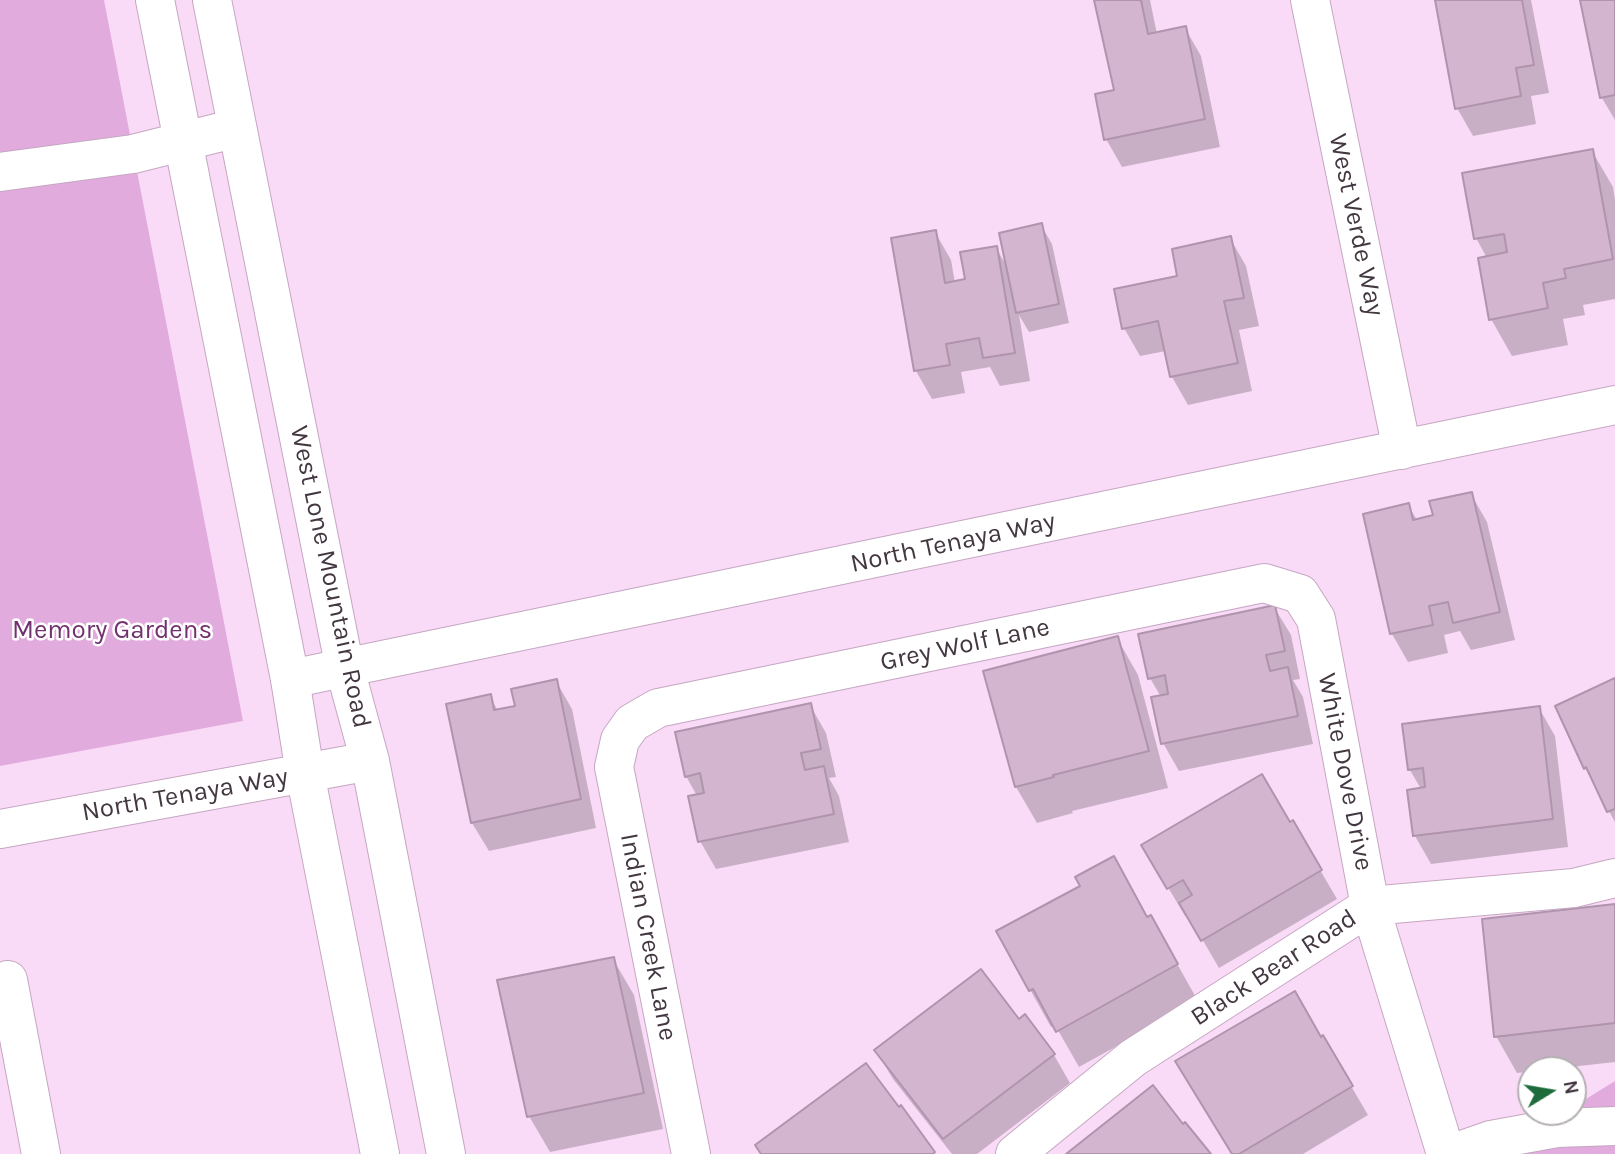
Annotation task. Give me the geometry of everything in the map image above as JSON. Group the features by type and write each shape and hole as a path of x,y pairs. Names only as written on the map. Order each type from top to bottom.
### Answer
{"street":[{"path":"155,0 290,679 305,773 380,1154"},
{"name":"West Lone Mountain Road","path":"212,0 345,669 370,761 446,1154"},
{"name":"West Verde Way","path":"1310,0 1402,450"},
{"path":"0,172 133,154 237,128"},
{"name":"North Tenaya Way","path":"290,679 1615,405"},
{"name":"Grey Wolf Lane","path":"632,723 658,708 1264,583 1300,594"},
{"name":"White Dove Drive","path":"1300,594 1316,619 1370,906 1446,1154"},
{"name":"Indian Creek Lane","path":"632,723 620,740 614,767 691,1154"},
{"name":"North Tenaya Way","path":"0,829 370,761"},
{"name":"Black Bear Road","path":"1015,1154 1133,1058 1370,906 1574,888 1615,877"},
{"path":"8,980 41,1154"},
{"path":"1451,1154 1491,1140 1556,1128 1615,1126"}],"green space":[{"name":"Memory Gardens","path":"0,0 104,0 243,721 0,766"},
{"path":"1615,1081 1615,1154 1495,1154 1547,1126 1587,1126 1587,1098"}],"building":[{"path":"1094,0 1141,0 1148,34 1186,26 1205,119 1104,140 1095,94 1114,90"},
{"path":"1435,0 1522,0 1534,65 1516,68 1521,96 1455,109"},
{"path":"1580,0 1615,0 1615,95 1600,98"},
{"path":"1593,149 1613,259 1564,269 1566,278 1543,283 1548,308 1489,320 1478,258 1507,252 1504,234 1474,239 1462,173"},
{"path":"1042,223 1059,304 1016,313 999,233"},
{"path":"936,230 945,283 965,279 960,252 997,246 1015,353 983,358 979,338 946,344 950,365 914,371 891,238"},
{"path":"1231,236 1244,298 1224,301 1238,363 1170,377 1158,321 1122,329 1114,289 1177,276 1172,249"},
{"path":"1472,492 1500,612 1453,623 1448,602 1429,606 1433,625 1390,634 1363,514 1409,503 1413,520 1433,515 1429,501"},
{"path":"1275,605 1285,651 1266,655 1270,671 1288,667 1298,716 1161,744 1151,697 1168,694 1165,675 1148,679 1138,634"},
{"path":"1118,636 1149,751 1015,787 983,671"},
{"path":"1615,678 1615,809 1607,812 1555,706"},
{"path":"557,679 581,799 471,823 446,704 491,694 494,710 515,706 511,689"},
{"path":"811,703 821,749 801,753 805,770 824,766 834,814 698,842 688,796 704,793 700,773 685,777 675,732"},
{"path":"1540,706 1553,819 1413,836 1407,790 1425,787 1423,768 1408,770 1402,724"},
{"path":"1262,774 1322,870 1201,941 1179,903 1192,895 1183,880 1167,889 1141,845"},
{"path":"1114,856 1147,917 1151,915 1178,964 1056,1032 1033,989 1029,991 996,931 1080,886 1075,877"},
{"path":"1615,904 1615,1023 1494,1037 1482,919"},
{"path":"614,957 644,1093 527,1117 497,980"},
{"path":"981,969 1019,1019 1025,1014 1055,1054 943,1139 874,1050"},
{"path":"1295,991 1353,1086 1239,1154 1232,1154 1175,1061"},
{"path":"866,1063 899,1107 901,1105 935,1152 933,1154 761,1154 755,1145"},
{"path":"1153,1085 1183,1124 1185,1122 1211,1154 1066,1154"}]}
